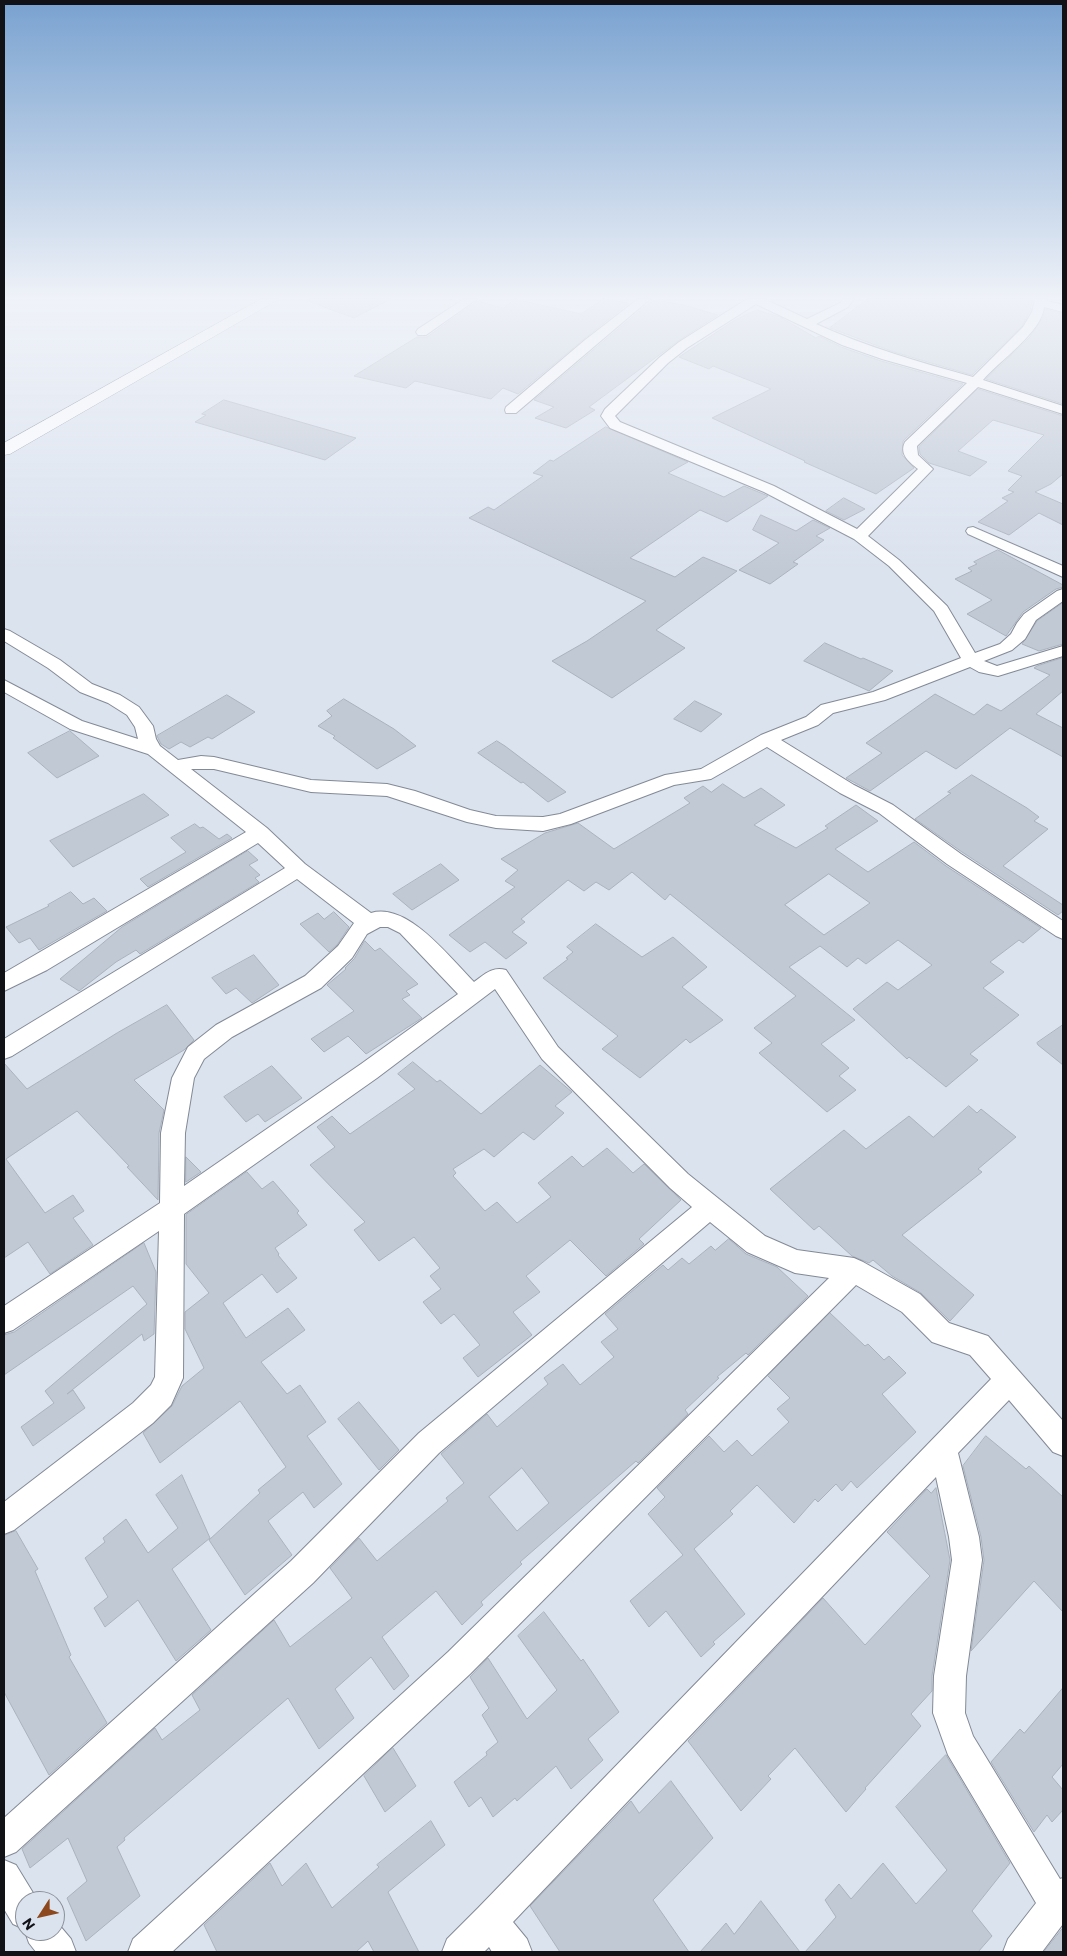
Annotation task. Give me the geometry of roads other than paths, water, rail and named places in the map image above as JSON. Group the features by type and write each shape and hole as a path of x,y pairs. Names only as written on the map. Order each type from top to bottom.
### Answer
{"highway":[{"path":"4,438 88,390"},
{"path":"4,450 110,390"}],"street":[{"path":"511,410 534,390"},
{"path":"633,390 610,412 609,420 769,489 859,536 904,572 940,609 971,661 985,668 998,671 1063,651"},
{"path":"859,536 926,469 911,458 909,452 910,445 967,390"},
{"path":"1004,390 1062,407"},
{"path":"973,531 1063,572"},
{"path":"175,766 201,762 214,763 311,786 387,790 408,795 467,816 496,822 543,824 564,819 671,778 705,775 767,739 812,722 827,709 878,696 995,652 1014,642 1019,636 1020,628 1026,621 1063,594"},
{"path":"4,634 54,664 86,688 114,699 133,711 144,726 147,739 154,750"},
{"path":"4,685 76,725 154,750 260,833 298,869 369,924"},
{"path":"767,739 846,789 886,809 954,858 1063,931"},
{"path":"4,982 40,964 260,833"},
{"path":"4,1050 298,869"},
{"path":"4,1520 131,1423 160,1396 169,1378 173,1132 183,1078 196,1053 224,1031 313,982 332,966 352,944 360,930 377,919 391,920 407,928 473,995"},
{"path":"4,1321 172,1208 369,1071 498,976 550,1053 679,1181 710,1207 756,1244 795,1261 854,1270 911,1303 941,1333 979,1345 1063,1442"},
{"path":"4,1840 302,1572 429,1443 710,1207"},
{"path":"146,1952 459,1663 854,1270"},
{"path":"460,1952 1009,1380"},
{"path":"943,1448 964,1537 967,1560 950,1676 949,1713 959,1744 1060,1900 1021,1952"},
{"path":"4,1877 15,1895"},
{"path":"490,1920 514,1952"},
{"path":"49,1941 58,1952"}]}
